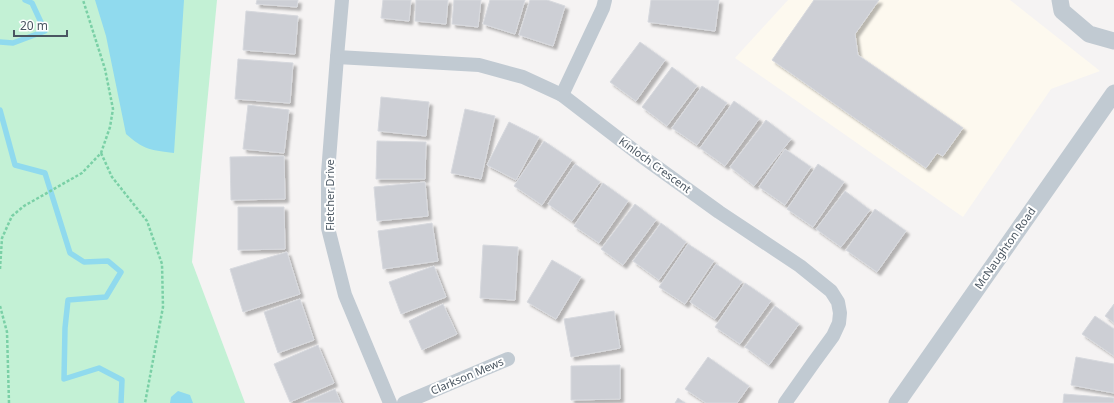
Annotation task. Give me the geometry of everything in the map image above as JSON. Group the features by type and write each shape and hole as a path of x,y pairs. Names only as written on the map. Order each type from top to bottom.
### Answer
{"street":[{"name":"Fletcher Drive","path":"342,0 328,173 328,228 346,295 390,403"},
{"path":"562,95 603,8 605,0"},
{"path":"1060,0 1062,11 1089,34 1114,41"},
{"name":"Kinloch Crescent","path":"337,57 479,65 523,77 562,95 640,155 719,212 800,266 830,291 838,302 840,313 839,323 833,336 785,403"},
{"name":"McNaughton Road","path":"897,403 1114,93"},
{"name":"Clarkson Mews","path":"404,403 508,358"}],"path":[{"path":"0,270 2,238 12,216 24,206 82,173 102,153 110,127 112,109 105,69 84,0"},
{"path":"102,153 112,177 147,221 162,264 163,307 145,403"},
{"path":"0,306 7,332 9,403"}],"shaded area":[{"path":"788,0 1010,0 1100,71 1051,89 963,217 735,58"}],"green space":[{"path":"0,0 217,0 192,262 245,403 0,403"}],"water":[{"path":"95,0 184,0 174,153 148,148 126,134 106,36"},
{"path":"178,391 190,395 193,403 170,403 171,397"}],"building":[{"path":"257,0 298,0 297,7 256,4"},
{"path":"383,0 411,0 409,21 381,18"},
{"path":"416,0 448,0 446,24 415,21"},
{"path":"454,0 481,0 478,27 452,24"},
{"path":"490,0 525,0 515,34 483,24"},
{"path":"530,0 547,0 565,6 553,46 519,35"},
{"path":"651,0 719,0 715,31 648,22"},
{"path":"814,0 879,0 855,34 858,55 963,128 943,156 937,153 926,168 772,60"},
{"path":"246,11 298,16 295,54 243,50"},
{"path":"640,42 665,60 636,101 610,82"},
{"path":"238,59 293,63 290,103 235,99"},
{"path":"672,67 697,86 667,126 642,107"},
{"path":"702,86 727,103 697,145 672,128"},
{"path":"381,97 429,102 426,136 378,131"},
{"path":"734,101 759,119 725,166 700,148"},
{"path":"248,105 289,110 284,153 243,149"},
{"path":"465,109 495,116 481,179 451,173"},
{"path":"766,120 791,139 754,186 730,167"},
{"path":"509,122 539,137 516,180 487,165"},
{"path":"377,141 426,142 425,179 376,179"},
{"path":"544,141 572,160 542,205 514,186"},
{"path":"785,149 811,167 785,205 759,187"},
{"path":"284,156 285,199 231,200 230,157"},
{"path":"575,164 600,182 572,221 548,204"},
{"path":"818,164 844,182 813,227 787,209"},
{"path":"425,182 428,216 377,221 374,187"},
{"path":"603,183 628,201 599,243 574,226"},
{"path":"845,191 870,210 841,247 816,229"},
{"path":"635,204 656,220 623,265 601,249"},
{"path":"238,207 284,207 285,249 238,250"},
{"path":"875,209 906,231 877,272 846,250"},
{"path":"432,223 438,261 383,269 378,231"},
{"path":"661,223 686,242 659,280 633,261"},
{"path":"688,244 714,261 685,304 659,287"},
{"path":"483,245 518,247 515,300 480,298"},
{"path":"287,252 300,294 243,312 230,269"},
{"path":"552,260 581,277 556,319 527,302"},
{"path":"716,264 742,282 715,319 690,302"},
{"path":"434,266 446,297 401,314 389,282"},
{"path":"745,283 771,301 740,344 715,327"},
{"path":"300,299 314,340 278,353 264,312"},
{"path":"443,304 457,334 422,350 409,321"},
{"path":"1114,304 1114,323 1105,316"},
{"path":"775,306 799,324 769,365 745,347"},
{"path":"614,311 620,348 571,357 564,319"},
{"path":"1095,316 1114,329 1114,356 1082,334"},
{"path":"318,345 334,383 290,402 274,364"},
{"path":"708,357 749,386 737,403 706,403 685,389"},
{"path":"1076,357 1114,364 1114,393 1071,385"},
{"path":"620,365 620,399 571,400 571,366"},
{"path":"335,389 341,403 303,403"},
{"path":"1064,394 1114,398 1114,403 1063,403"},
{"path":"678,398 685,403 675,403"}],"waterway":[{"path":"0,42 13,43 45,31 32,3 25,0"},
{"path":"0,110 15,165 45,173 70,253 84,262 108,261 121,272 106,297 68,300 65,328 64,379 99,368 122,380 121,403"}]}
